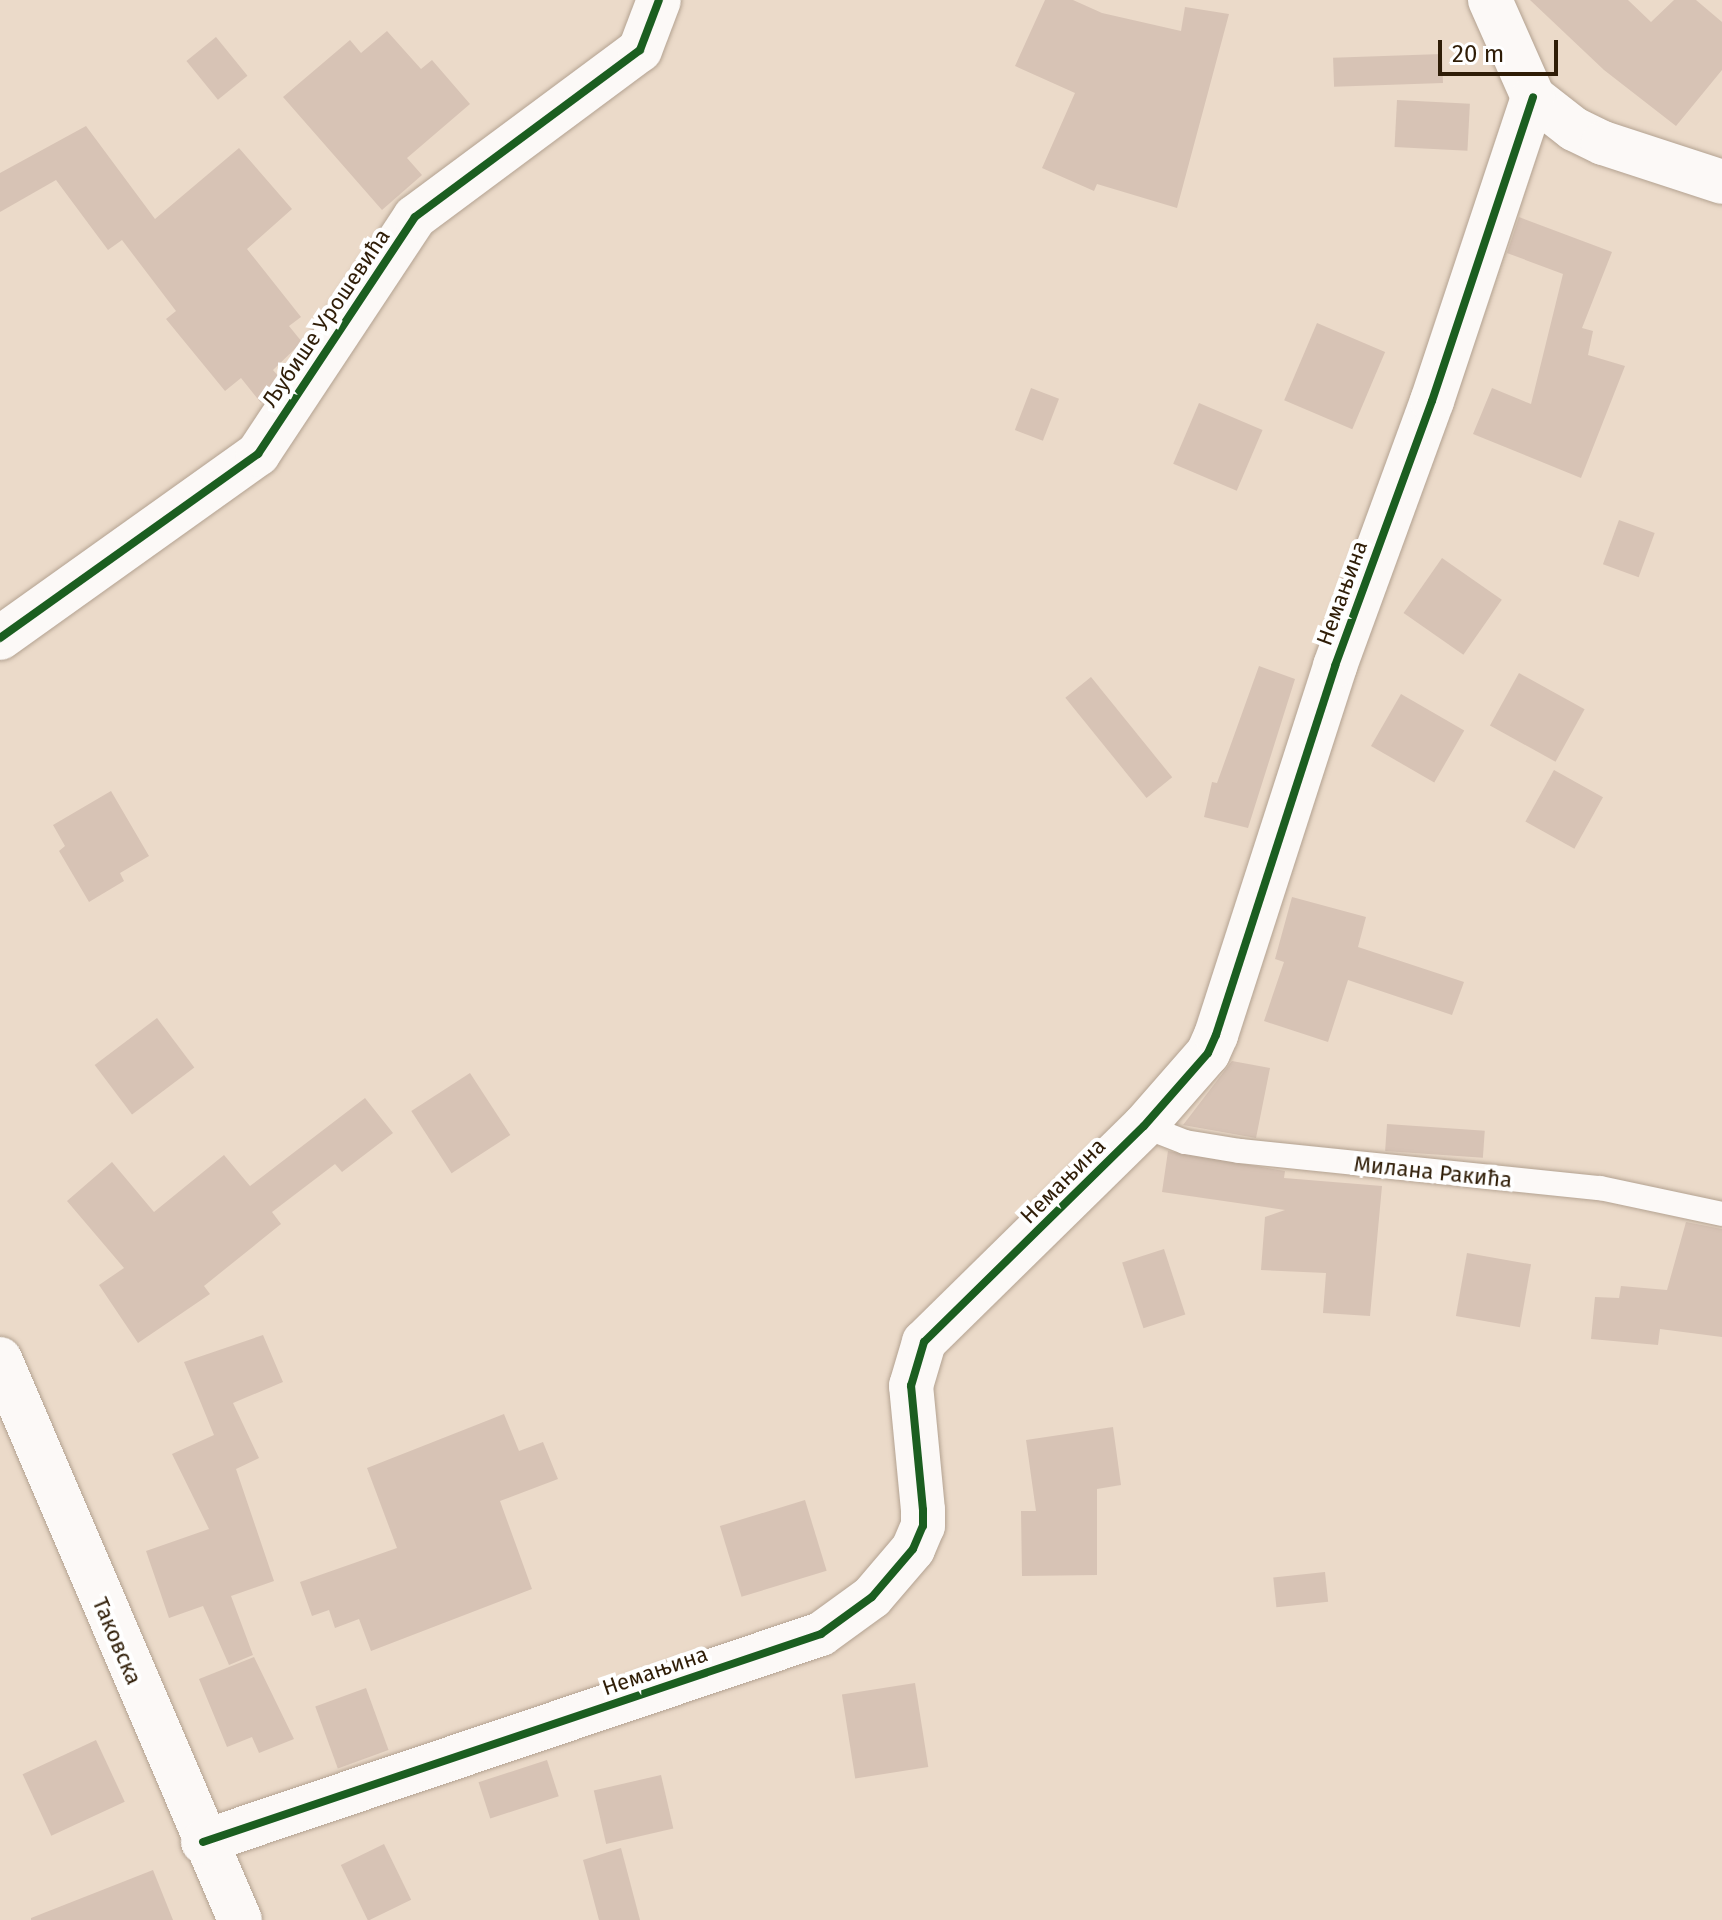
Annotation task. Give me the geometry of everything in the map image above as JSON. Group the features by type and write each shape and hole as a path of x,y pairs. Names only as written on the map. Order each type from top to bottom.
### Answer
{"street":[{"name":"Љубише Урошевића","path":"0,638 258,454 415,217 640,50 659,0"},
{"path":"1490,0 1533,97 1574,129 1603,143 1722,182"},
{"name":"Немањина","path":"203,1842 821,1634 872,1597 913,1549 923,1526 911,1420 915,1359 924,1342 1144,1126 1208,1053 1216,1035 1335,666 1432,401 1533,97"},
{"name":"Таковска","path":"0,1359 203,1842 240,1920"}],"lane":[{"name":"Милана Ракића","path":"1144,1126 1185,1142 1240,1151 1600,1188 1722,1214"}],"building":[{"path":"1045,0 1073,0 1102,13 1181,31 1185,7 1229,14 1177,208 1097,184 1094,191 1042,168 1075,93 1015,66"},
{"path":"1530,0 1628,0 1651,22 1674,0 1696,0 1722,22 1722,70 1676,126 1604,70"},
{"path":"387,31 421,69 432,60 470,104 407,158 422,175 382,210 283,97 350,40 361,53"},
{"path":"216,37 247,76 218,100 186,61"},
{"path":"1442,54 1443,83 1334,87 1333,58"},
{"path":"1397,100 1470,104 1467,151 1395,147"},
{"path":"86,126 155,219 239,148 292,209 247,249 301,317 289,326 302,342 273,370 279,377 261,403 241,378 225,391 166,319 176,311 122,240 108,250 56,180 0,212 0,173"},
{"path":"1519,217 1612,252 1582,328 1593,331 1588,355 1625,366 1581,478 1473,434 1492,388 1531,404 1563,274 1507,253"},
{"path":"1317,323 1385,352 1352,429 1284,400"},
{"path":"1031,388 1059,399 1043,441 1015,430"},
{"path":"1199,403 1263,430 1237,491 1173,464"},
{"path":"1619,520 1655,533 1639,577 1603,564"},
{"path":"1442,558 1502,600 1463,655 1404,613"},
{"path":"1259,666 1295,679 1248,828 1204,817 1212,782 1217,783"},
{"path":"1519,673 1585,709 1556,762 1490,725"},
{"path":"1091,677 1172,777 1147,798 1065,698"},
{"path":"1401,694 1464,730 1434,782 1371,746"},
{"path":"1554,770 1603,797 1574,849 1525,822"},
{"path":"111,791 149,856 120,873 124,881 89,902 59,851 65,846 53,825"},
{"path":"1292,897 1366,917 1358,947 1464,982 1452,1015 1348,980 1328,1042 1264,1021 1284,962 1275,959"},
{"path":"157,1018 194,1068 132,1114 95,1065"},
{"path":"1232,1061 1270,1068 1256,1138 1183,1125"},
{"path":"470,1073 510,1135 452,1173 411,1111"},
{"path":"365,1098 393,1133 342,1172 335,1164 272,1212 281,1224 204,1286 210,1294 138,1343 99,1285 124,1268 67,1201 112,1162 154,1212 224,1155 250,1186"},
{"path":"1387,1124 1485,1131 1483,1158 1385,1151"},
{"path":"1168,1151 1285,1171 1284,1178 1382,1186 1370,1316 1323,1313 1326,1273 1261,1270 1265,1217 1285,1210 1162,1192"},
{"path":"1686,1222 1722,1229 1722,1337 1660,1329 1658,1345 1591,1339 1595,1297 1619,1298 1621,1286 1667,1290"},
{"path":"1164,1249 1185,1315 1143,1328 1122,1263"},
{"path":"1467,1253 1531,1264 1520,1327 1456,1316"},
{"path":"263,1335 283,1382 233,1403 259,1458 236,1469 274,1581 231,1596 253,1655 229,1665 203,1606 169,1618 146,1551 209,1529 172,1454 214,1435 184,1362"},
{"path":"504,1414 519,1451 543,1442 558,1479 500,1501 532,1589 371,1651 359,1619 335,1628 329,1610 312,1616 300,1582 397,1548 367,1468"},
{"path":"1113,1427 1121,1485 1097,1489 1097,1575 1022,1576 1021,1511 1036,1511 1026,1440"},
{"path":"805,1500 827,1571 742,1597 720,1526"},
{"path":"1325,1572 1328,1602 1276,1607 1273,1577"},
{"path":"254,1657 294,1739 259,1753 252,1737 227,1747 199,1679"},
{"path":"915,1683 928,1767 855,1779 842,1695"},
{"path":"366,1688 389,1750 338,1768 315,1706"},
{"path":"96,1740 125,1802 51,1836 23,1774"},
{"path":"547,1760 559,1796 490,1818 479,1782"},
{"path":"661,1775 673,1829 606,1844 594,1791"},
{"path":"384,1844 411,1900 368,1920 341,1865"},
{"path":"621,1848 640,1920 599,1920 583,1860"},
{"path":"153,1870 173,1920 31,1920 31,1918"}],"cycle path":[{"path":"0,638 258,454 415,217 640,50 659,0"},
{"path":"203,1842 821,1634 872,1597 913,1549 923,1526 923,1510 911,1386 924,1342 1144,1126 1208,1053 1216,1035 1335,666 1432,401 1533,97"}]}
